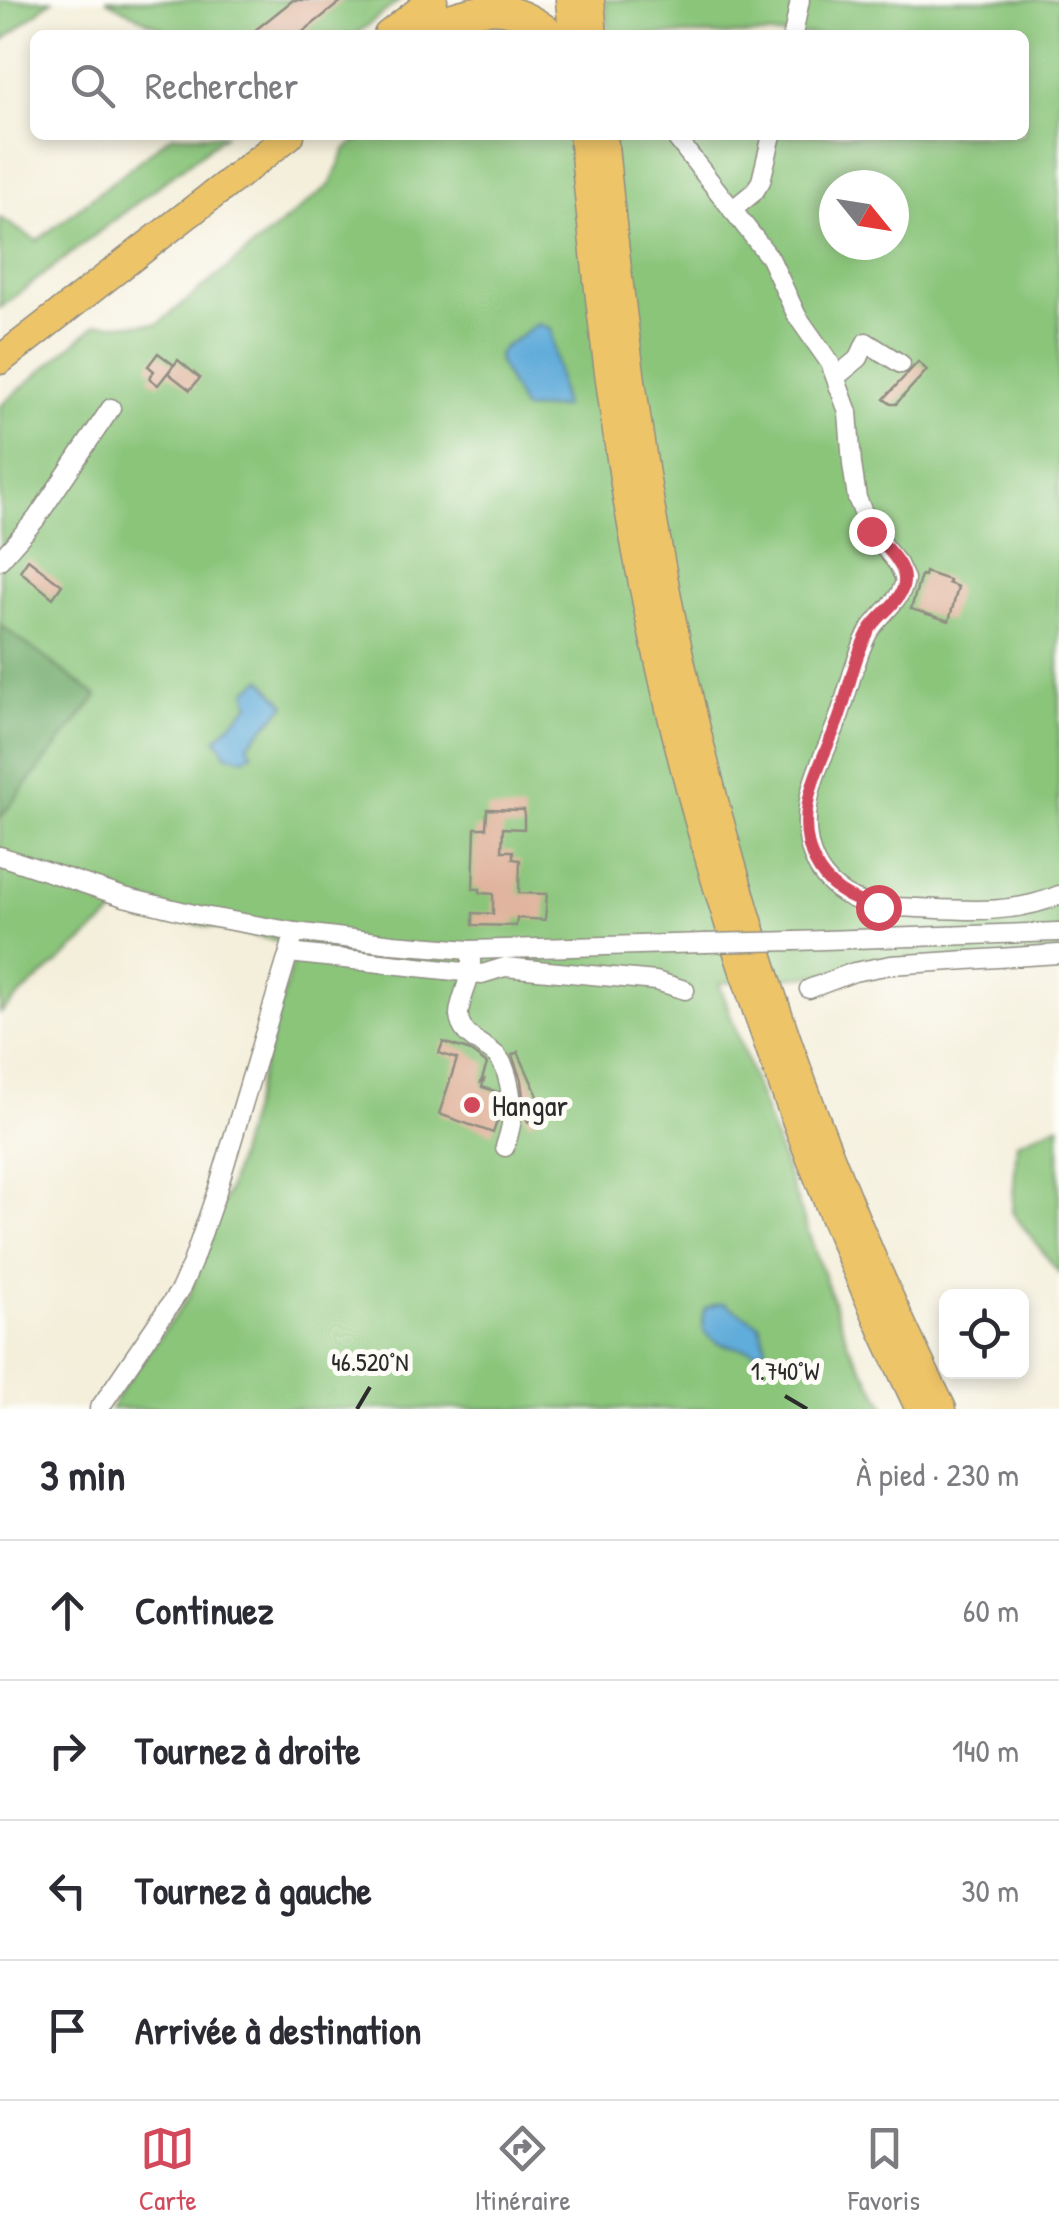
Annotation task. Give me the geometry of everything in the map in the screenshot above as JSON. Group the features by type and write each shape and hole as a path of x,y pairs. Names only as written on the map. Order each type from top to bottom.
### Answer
{"highway":[{"path":"400,30 464,0"},
{"path":"570,0 573,30"},
{"path":"590,0 593,30"},
{"path":"428,19 498,6 530,16 547,30"},
{"path":"0,336 253,140"},
{"path":"0,360 284,140"},
{"path":"588,140 605,348 629,506 651,622 692,795 738,953 787,1096 860,1279 920,1409"},
{"path":"588,140 614,254 638,420 682,668 707,774 758,949 805,1088 865,1241 942,1409"}],"street":[{"path":"793,30 800,0"},
{"path":"678,140 770,258 797,316 830,363 848,412 857,498 871,531 905,579 900,594 875,622 864,642 814,782 808,831 815,864 839,892 878,907 1008,909 1059,895"},
{"path":"729,207 754,192 762,181 771,140"},
{"path":"836,377 859,358 866,342 902,364"},
{"path":"0,560 36,519 111,408"},
{"path":"0,856 124,897 198,916 295,932 470,950 1059,932"},
{"path":"99,1409 180,1290 192,1264 218,1191 295,932"},
{"path":"470,950 472,971 459,1014 471,1038 499,1056 504,1067 513,1118 505,1147"},
{"path":"289,953 482,974 505,966 656,982 686,990"},
{"path":"809,989 854,972 892,965 1059,954"}],"green space":[{"path":"0,0 52,0 0,43"},
{"path":"106,0 400,0 361,30 164,30"},
{"path":"605,0 1059,0 1059,956 719,983 849,1346 887,1409 110,1409 188,1298 229,1187 297,945 121,908 0,1013 0,818 96,696 0,628 0,406 97,324 158,324 331,184 345,150 358,140 1029,140 1029,30 608,30"},
{"path":"166,140 218,140 0,308 0,218 37,241"},
{"path":"0,625 97,696 0,818"},
{"path":"1059,1125 1059,1273 1012,1212 1017,1142"}],"water":[{"path":"538,324 551,329 563,407 523,410 498,355"},
{"path":"262,679 286,705 248,744 252,753 244,758 227,755 216,739 250,704 246,691"},
{"path":"724,1303 759,1324 766,1346 762,1352 718,1343 704,1331 705,1310"}],"building":[{"path":"293,0 343,0 305,30 255,30"},
{"path":"158,353 174,365 178,360 200,378 190,390 168,373 173,366 158,385 149,378 154,371 148,366"},
{"path":"918,362 927,370 896,404 884,399"},
{"path":"28,559 62,585 53,598 20,571"},
{"path":"925,572 958,587 949,621 911,609"},
{"path":"487,809 524,810 524,829 503,828 502,851 513,851 513,859 520,860 519,893 547,894 545,920 517,918 516,926 473,925 473,913 493,914 493,894 473,889 475,828 486,828"},
{"name":"Hangar","path":"443,1042 468,1050 487,1064 482,1087 498,1092 500,1113 493,1133 439,1114 457,1059 439,1053"},
{"name":"Hangar","path":"518,1052 546,1114 528,1122 512,1055"}],"place":[{"name":"Hangar","path":"472,1105"}],"route":[{"path":"871,531 902,570 904,586 864,642 814,782 808,831 815,864 830,884 850,899 878,907"}]}
